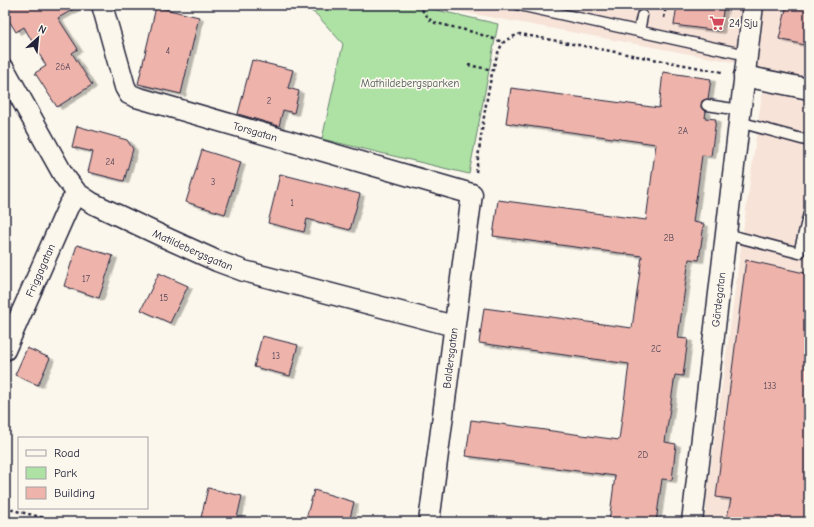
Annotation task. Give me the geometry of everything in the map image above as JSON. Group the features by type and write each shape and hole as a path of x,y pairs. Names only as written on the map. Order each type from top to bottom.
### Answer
{"street":[{"name":"Torsgatan","path":"102,5 124,87 129,94 472,194"},
{"name":"Gärdegatan","path":"692,522 753,5"},
{"name":"Matildebergsgatan","path":"5,70 64,176 77,193 92,203 217,261 244,271 454,326"},
{"path":"744,76 809,90"},
{"name":"Friggagatan","path":"7,340 68,207 77,193"},
{"name":"Baldersgatan","path":"429,522 472,194"}],"lane":[{"path":"519,5 747,55"},
{"path":"639,31 642,16"},
{"path":"707,105 809,141"},
{"path":"726,234 799,253 809,213"}],"path":[{"path":"418,5 432,22 473,32 503,42"},
{"path":"472,194 492,70 497,53 503,42 510,37 520,34 744,76"},
{"path":"468,65 492,70"},
{"path":"5,508 60,522"}],"shaded area":[{"path":"424,5 809,5 809,522 705,522 707,495 764,79 733,62"}],"green space":[{"name":"Mathildebergsparken","path":"302,5 424,5 423,7 498,24 469,174 322,139 343,44 317,15"}],"building":[{"path":"5,5 81,5 58,18 78,49 72,53 92,85 57,107 35,73 46,66 24,27 16,32 5,14"},
{"path":"677,5 724,5 720,31 674,25"},
{"path":"787,5 809,5 809,46 779,39"},
{"path":"156,7 199,17 181,94 138,84"},
{"path":"252,60 293,70 288,88 299,91 294,113 283,110 279,126 238,114"},
{"path":"663,72 711,79 708,99 702,101 701,107 706,111 705,118 716,119 711,156 702,155 693,222 704,224 699,260 689,259 678,338 688,339 683,376 675,375 665,442 676,444 672,480 662,479 656,522 609,522 615,476 466,456 471,420 619,440 629,364 479,343 484,308 632,328 642,256 493,236 498,200 646,220 656,144 506,123 511,88 659,108"},
{"path":"77,126 127,140 133,149 124,181 88,172 93,152 72,147"},
{"path":"202,150 241,162 225,214 186,202"},
{"path":"280,174 360,194 350,230 307,219 304,232 268,223"},
{"path":"77,245 113,256 99,298 64,286"},
{"path":"746,260 809,274 809,522 726,522 731,499 716,497"},
{"path":"159,273 188,286 170,323 141,310"},
{"path":"262,336 298,345 290,376 254,367"},
{"path":"27,348 50,358 38,385 15,375"},
{"path":"208,488 242,496 236,522 200,522"},
{"path":"314,490 354,502 349,522 305,522"}],"place":[{"name":"24 Sju","path":"717,23"}]}
